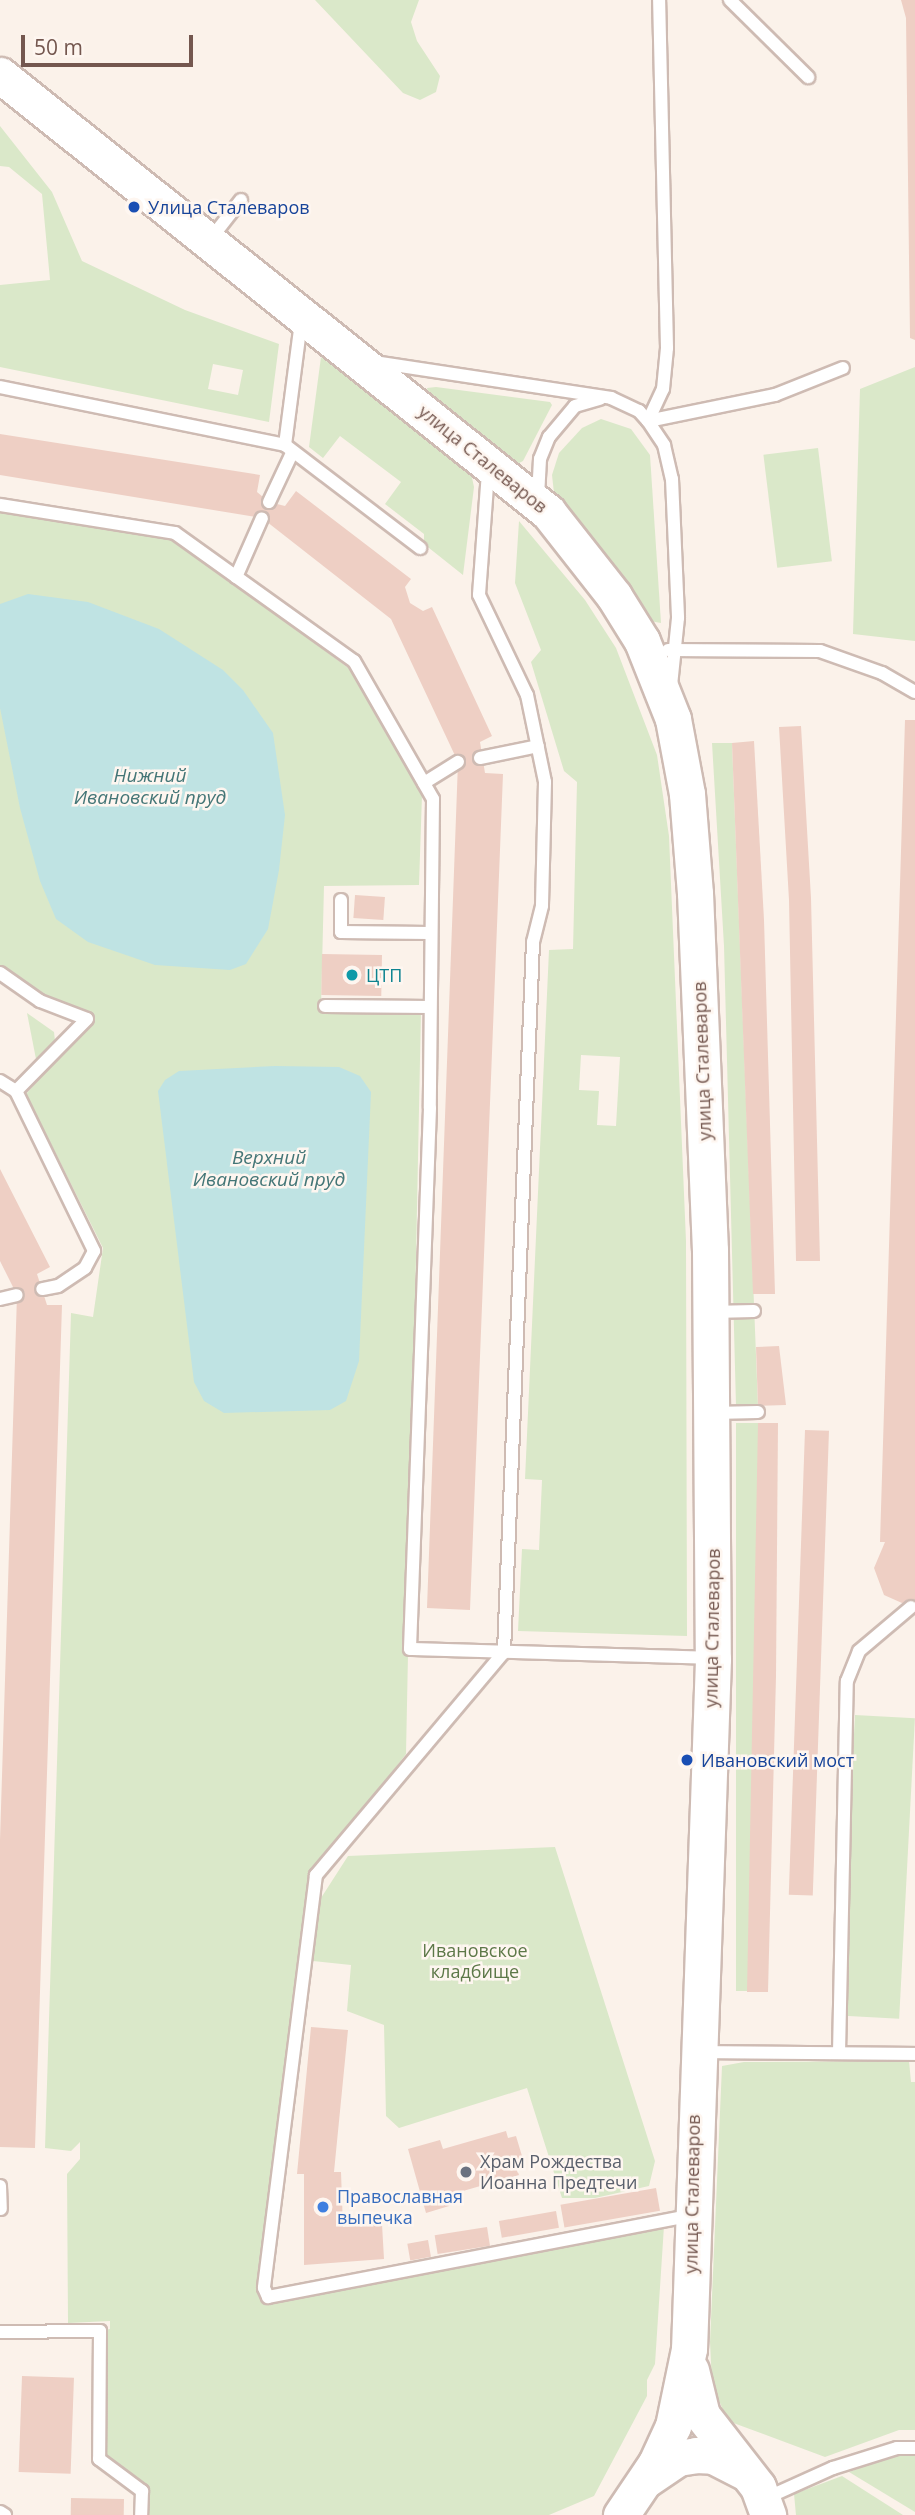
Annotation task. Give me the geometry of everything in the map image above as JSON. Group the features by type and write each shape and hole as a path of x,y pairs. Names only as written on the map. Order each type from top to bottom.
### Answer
{"main road":[{"name":"улица Сталеваров","path":"0,75 538,502 661,650 668,703 685,782 695,893 713,1413 713,1658 697,2052 689,2349"},
{"path":"689,2349 702,2415 760,2496"},
{"path":"634,2501 673,2426 689,2349"},
{"path":"634,2501 678,2458 696,2455 732,2463 760,2496"}],"lane":[{"path":"730,0 808,77"},
{"path":"648,421 663,389 667,348 655,2"},
{"path":"209,241 241,200"},
{"path":"269,502 289,448 302,314"},
{"path":"359,359 611,398 639,411 664,444 672,479 661,650 820,651 882,673 915,692"},
{"path":"648,421 775,395 843,368"},
{"path":"0,387 289,448 420,548"},
{"path":"538,502 540,459 562,417 575,406 611,398"},
{"path":"488,461 480,595 527,695 545,782 542,906 533,942 504,1652 316,1875 282,2182 264,2288 268,2297 692,2215"},
{"path":"0,505 175,533 354,661 433,799 429,933 430,1108 410,1649 713,1658"},
{"path":"236,577 262,519"},
{"path":"480,758 538,746"},
{"path":"424,783 458,762"},
{"path":"341,900 341,932 429,933"},
{"path":"0,972 40,1001 87,1019 16,1091"},
{"path":"326,1006 429,1007"},
{"path":"0,1081 16,1091 94,1251 85,1268 58,1286 43,1289"},
{"path":"0,1299 17,1294"},
{"path":"711,1312 754,1311"},
{"path":"713,1413 758,1412"},
{"path":"839,2053 847,1681 859,1651 911,1607"},
{"path":"325,1863 341,1863"},
{"path":"697,2052 915,2054"},
{"path":"0,2186 1,2209"},
{"path":"0,2332 100,2331 99,2459 142,2491 141,2515"},
{"path":"760,2496 833,2468 897,2448 915,2448"},
{"path":"0,2512 5,2515"}],"green space":[{"path":"315,0 419,0 411,22 417,41 440,76 436,92 420,100 403,93"},
{"path":"0,126 52,192 82,261 185,310 279,344 269,422 0,367 0,285 50,280 42,194 9,167 0,166","holes":["213,364 243,370 238,395 208,389"]},
{"path":"321,357 471,473 474,487 463,575 424,544 424,534 385,504 401,482 340,436 323,458 309,447"},
{"path":"915,367 915,641 853,634 860,389"},
{"path":"427,388 550,402 552,405 523,461 517,464 429,397"},
{"path":"601,419 631,429 650,455 661,623 650,621 554,493 552,475 559,453 582,428"},
{"path":"818,448 832,561 777,568 763,455"},
{"path":"0,509 174,539 351,670 422,795 419,885 324,886 321,1008 421,1010 406,1754 314,1874 269,2297 664,2226 655,2364 647,2380 647,2396 594,2496 549,2515 142,2515 141,2491 99,2459 100,2331 110,2329 110,2321 68,2323 67,2174 80,2159 80,2142 71,2151 45,2148 71,1313 93,1317 103,1248 26,1094 95,1016 47,998 0,966"},
{"path":"519,521 585,600 616,648 657,755 669,836 686,1241 687,1636 518,1631 522,1549 539,1550 542,1480 525,1479 549,950 573,949 577,782 564,771 531,662 541,650 515,583","holes":["581,1055 620,1057 616,1126 597,1125 599,1091 579,1090"]},
{"path":"712,743 732,743 758,1406 736,1406 724,946"},
{"path":"27,1013 54,1032 55,1041 36,1059"},
{"path":"736,1423 758,1423 758,1991 736,1991"},
{"path":"855,1715 915,1718 899,2019 839,2016"},
{"name":"Ивановское кладбище","path":"555,1847 655,2161 649,2186 595,2198 562,2198 527,2088 399,2128 386,2116 384,2025 347,2011 351,1965 313,1961 321,1898 348,1856"},
{"path":"909,2061 911,2082 915,2082 915,2430 899,2430 825,2457 728,2421 712,2385 710,2342 722,2066 744,2062"},
{"path":"895,2455 915,2456 915,2512 849,2472"},
{"path":"842,2476 903,2515 796,2515 794,2494"}],"water":[{"name":"Нижний Ивановский пруд","path":"28,594 88,602 159,629 223,670 243,690 273,733 285,815 279,870 268,929 246,964 230,970 155,965 88,942 56,919 40,881 20,808 0,708 0,604"},
{"name":"Верхний Ивановский пруд","path":"275,1066 339,1067 360,1076 371,1092 359,1361 346,1401 330,1410 224,1413 204,1401 194,1382 158,1091 165,1080 179,1071"}],"building":[{"path":"901,0 915,0 915,340 910,338 906,18"},
{"path":"0,434 260,475 257,492 269,502 285,506 296,491 411,579 405,587 410,603 423,611 432,607 492,736 480,742 485,773 503,774 470,1610 427,1608 458,762 391,619 262,518 0,475"},
{"path":"905,720 915,720 915,1606 911,1607 884,1595 874,1568 885,1542 880,1542"},
{"path":"801,726 811,898 820,1261 796,1261 789,900 779,727"},
{"path":"754,741 764,920 775,1294 753,1294 732,743"},
{"path":"355,895 385,897 383,920 353,918"},
{"name":"ЦТП","path":"322,954 382,955 381,996 321,995"},
{"path":"0,1169 50,1267 37,1274 47,1305 62,1305 35,2148 0,2147 0,1840 17,1295 0,1261"},
{"path":"779,1346 786,1405 758,1406 756,1347"},
{"path":"758,1423 778,1423 776,1676 768,1992 747,1992"},
{"path":"805,1430 829,1431 813,1896 789,1895"},
{"path":"311,2027 348,2030 334,2172 341,2172 343,2227 382,2224 384,2259 304,2265 304,2174 297,2174"},
{"name":"Храм Рождества Иоанна Предтечи","path":"506,2131 508,2138 516,2136 525,2166 517,2169 519,2175 456,2193 459,2203 426,2213 408,2149 440,2140 443,2149"},
{"path":"656,2188 660,2211 564,2227 560,2205"},
{"path":"556,2211 559,2228 502,2238 499,2221"},
{"path":"487,2227 490,2246 438,2254 435,2235"},
{"path":"428,2240 431,2257 410,2260 407,2244"},
{"path":"22,2376 74,2378 71,2474 19,2472"},
{"path":"71,2498 124,2499 124,2515 71,2515"}],"place":[{"name":"Улица Сталеваров","path":"134,207"},
{"name":"ЦТП","path":"352,975"},
{"name":"Ивановский мост","path":"687,1760"},
{"name":"Храм Рождества Иоанна Предтечи","path":"466,2172"},
{"name":"Православная выпечка","path":"323,2207"}]}
